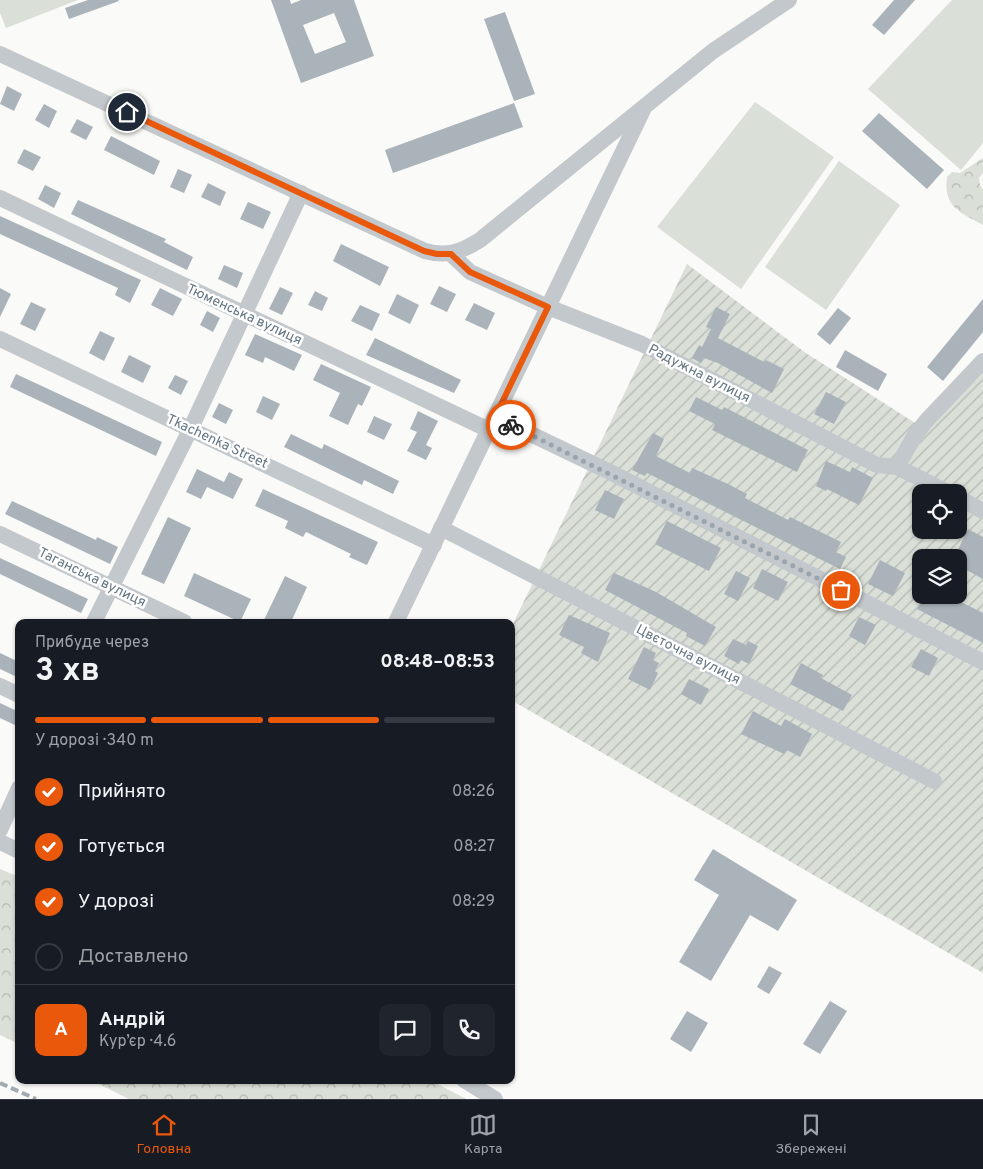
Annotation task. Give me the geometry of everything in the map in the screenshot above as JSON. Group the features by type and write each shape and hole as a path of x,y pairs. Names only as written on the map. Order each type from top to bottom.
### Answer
{"street":[{"path":"0,54 424,251 437,254 451,254 480,240 713,51 789,0"},
{"path":"397,619 645,105"},
{"path":"95,619 110,586 190,430 301,193"},
{"name":"Тюменська вулиця","path":"0,198 245,315 492,423 610,472 983,662"},
{"name":"Радужна вулиця","path":"451,254 470,272 548,307 642,344 877,465 897,467 932,484"},
{"name":"Tkachenka Street","path":"0,339 434,545"},
{"path":"897,467 915,435 927,420 983,361"},
{"path":"967,502 983,511"},
{"name":"Цвєточна вулиця","path":"441,528 934,781"},
{"name":"Таганська вулиця","path":"0,534 178,619"},
{"path":"0,686 15,693"},
{"path":"0,830 15,797"},
{"path":"0,842 15,849"},
{"path":"470,1084 494,1099"}],"green space":[{"path":"0,0 78,0 6,28 0,13"},
{"path":"952,0 983,0 983,143 961,170 868,89"},
{"path":"755,102 834,157 741,289 657,227"},
{"path":"983,158 983,173 979,178 983,190 983,225 960,212 955,207 951,202 946,187 947,177 952,172 960,173"},
{"path":"839,161 900,205 826,310 765,267"},
{"path":"687,264 803,351 926,430 983,369 983,973 515,702 515,620"},
{"path":"0,869 15,875 15,1042 0,1035"},
{"path":"99,1084 438,1084 466,1099 129,1099"}],"building":[{"path":"88,0 119,1 69,19 65,8"},
{"path":"271,0 290,0 291,4 301,0 354,0 374,56 301,83","holes":["334,13 346,42 315,54 303,25"]},
{"path":"894,0 915,0 884,35 872,25"},
{"path":"505,12 535,94 514,101 484,19"},
{"path":"7,86 22,94 14,111 0,104"},
{"path":"514,103 523,127 393,173 385,150"},
{"path":"44,104 57,111 49,128 35,120"},
{"path":"879,113 944,170 927,189 862,131"},
{"path":"77,119 93,127 86,140 70,132"},
{"path":"111,136 160,161 154,175 104,150"},
{"path":"24,149 41,157 33,171 17,163"},
{"path":"178,169 192,175 184,193 170,187"},
{"path":"208,183 226,192 220,206 201,197"},
{"path":"45,185 61,193 54,208 38,199"},
{"path":"78,200 166,239 164,242 193,257 187,270 71,214"},
{"path":"248,202 271,212 263,229 240,219"},
{"path":"0,216 141,280 130,303 115,295 118,288 0,234"},
{"path":"341,244 389,267 380,286 333,261"},
{"path":"224,265 243,273 237,288 218,279"},
{"path":"439,286 456,294 447,312 430,304"},
{"path":"280,287 293,293 282,315 269,309"},
{"path":"0,288 11,294 0,317"},
{"path":"160,288 182,299 173,316 151,305"},
{"path":"315,291 328,298 322,311 308,305"},
{"path":"397,294 419,305 410,324 388,313"},
{"path":"983,299 983,332 943,381 927,367"},
{"path":"31,302 46,309 35,331 20,324"},
{"path":"474,303 495,313 487,330 465,320"},
{"path":"360,305 380,314 372,331 351,321"},
{"path":"716,307 730,314 718,338 764,362 766,360 784,369 772,393 718,363 704,358 701,363 692,358 699,345 702,347 711,329 706,327"},
{"path":"838,308 851,318 830,345 817,334"},
{"path":"207,311 220,318 213,332 200,325"},
{"path":"100,331 115,338 104,361 89,353"},
{"path":"255,334 302,355 294,371 265,357 263,363 245,355"},
{"path":"375,338 461,380 454,393 366,355"},
{"path":"845,350 887,374 878,391 836,367"},
{"path":"129,355 151,366 143,383 121,372"},
{"path":"321,364 371,387 362,406 358,404 348,425 329,416 340,393 313,380"},
{"path":"16,374 162,442 156,456 10,387"},
{"path":"175,375 188,381 181,395 168,388"},
{"path":"826,392 846,402 834,424 814,414"},
{"path":"263,396 280,404 272,420 256,412"},
{"path":"696,397 722,410 724,407 808,450 797,472 712,430 715,424 689,411"},
{"path":"219,403 233,410 226,424 212,417"},
{"path":"418,411 438,421 426,445 432,448 426,460 407,451 417,432 410,429"},
{"path":"374,416 392,424 384,440 367,432"},
{"path":"653,433 664,439 656,456 690,473 692,468 728,484 747,494 745,498 788,520 790,517 841,542 836,552 846,557 840,569 647,473 645,476 632,470"},
{"path":"291,434 322,449 324,444 399,481 393,494 364,480 362,485 284,447"},
{"path":"826,461 850,472 852,467 873,478 859,505 827,489 826,491 816,486"},
{"path":"197,469 224,482 229,472 243,479 233,499 207,487 201,499 186,492"},
{"path":"263,489 378,542 367,565 349,557 351,554 306,532 303,537 285,528 288,521 255,506"},
{"path":"605,490 624,499 614,519 595,510"},
{"path":"12,501 96,540 97,537 118,547 110,564 5,514"},
{"path":"168,517 191,528 164,584 141,574"},
{"path":"667,521 721,548 709,571 655,544"},
{"path":"968,529 983,537 983,579 967,570 967,549 958,549 963,539 967,539"},
{"path":"0,558 88,599 81,613 0,574"},
{"path":"880,560 905,573 893,596 868,584"},
{"path":"762,569 788,582 778,601 753,588"},
{"path":"736,571 750,578 738,601 724,594"},
{"path":"194,573 251,599 241,619 234,619 184,596"},
{"path":"614,573 656,592 716,627 705,646 686,636 687,633 605,590"},
{"path":"285,576 307,587 292,619 264,619"},
{"path":"920,604 965,604 983,613 983,643 917,609"},
{"path":"569,615 610,633 598,662 581,653 584,647 559,635"},
{"path":"859,617 876,625 865,645 849,636"},
{"path":"733,639 746,645 748,641 758,646 749,664 741,660 739,664 724,656"},
{"path":"644,647 656,653 653,660 659,663 655,671 658,673 650,690 628,679"},
{"path":"921,649 938,658 929,676 911,667"},
{"path":"0,653 15,660 15,676 0,669"},
{"path":"801,663 823,675 821,678 852,695 843,711 790,684"},
{"path":"689,679 709,689 701,705 681,694"},
{"path":"0,703 15,710 15,725 0,718"},
{"path":"753,711 781,726 785,719 812,734 800,757 787,750 784,754 741,734"},
{"path":"713,849 797,900 778,931 750,915 711,981 679,962 719,895 694,880"},
{"path":"769,966 782,973 769,994 757,987"},
{"path":"830,1001 847,1011 820,1054 803,1044"},
{"path":"687,1011 708,1023 691,1052 670,1039"}],"railway":[{"path":"0,1083 36,1099"}],"way so far":[{"path":"511,425 610,472 841,590"}],"route":[{"path":"127,112 424,251 437,254 451,254 470,272 497,286 548,307 495,417 511,425"}]}
